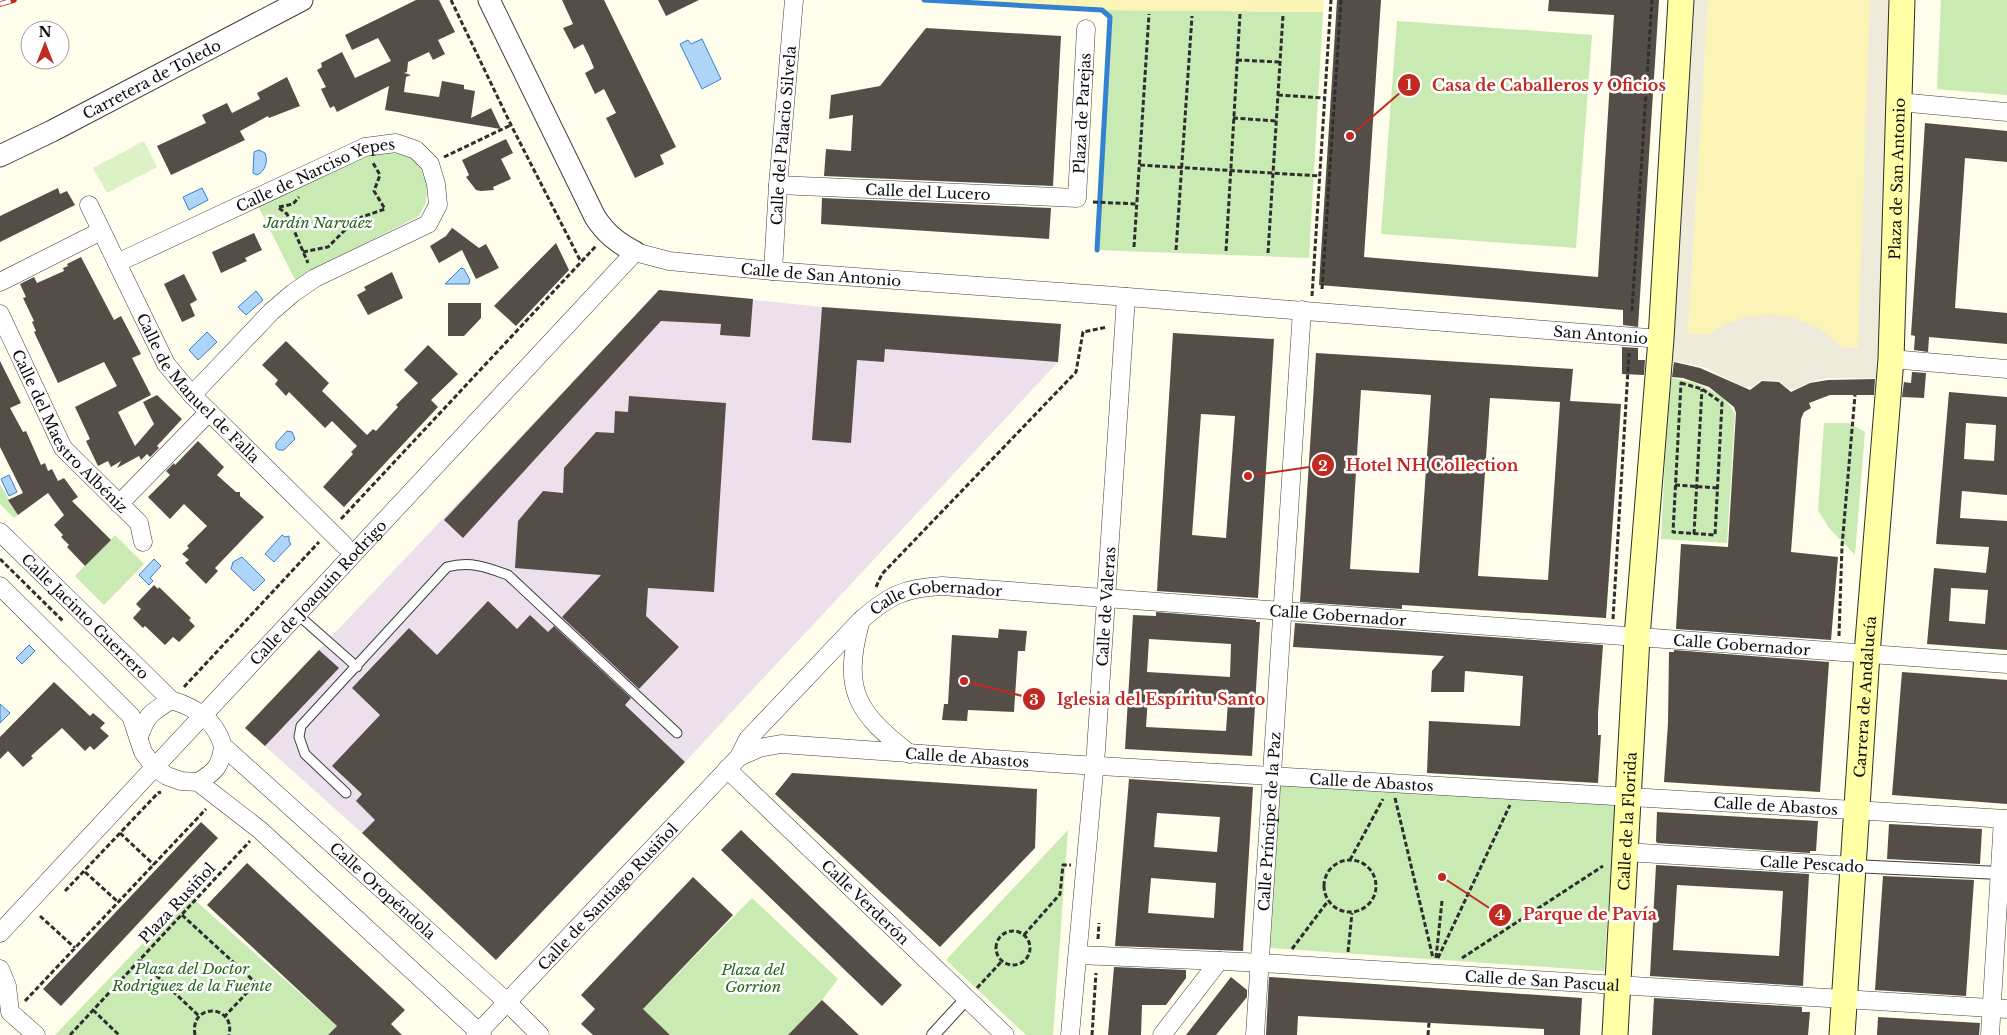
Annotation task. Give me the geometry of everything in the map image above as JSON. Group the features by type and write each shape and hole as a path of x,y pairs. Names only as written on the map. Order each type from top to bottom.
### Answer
{"main road":[{"path":"1661,339 1681,0"},
{"name":"Plaza de San Antonio","path":"1891,359 1902,0"},
{"name":"San Antonio","path":"1638,637 1661,339"},
{"name":"Carrera de Andalucía","path":"1842,1035 1867,654 1891,359"},
{"name":"Calle de la Florida","path":"1614,1035 1617,985 1617,857 1628,797 1638,637"}],"street":[{"name":"Carretera de Toledo","path":"0,156 52,131 302,0"},
{"name":"Calle de San Antonio","path":"489,0 595,217 607,234 619,244 635,252 669,261 773,271 1126,297 1307,304"},
{"name":"Calle del Palacio Silvela","path":"773,271 778,185 794,0"},
{"name":"Plaza de Parejas","path":"1085,200 1086,29"},
{"path":"1899,102 2007,112"},
{"name":"Calle de Narciso Yepes","path":"117,263 365,146 396,142 416,150 430,164"},
{"path":"192,395 271,312 293,293 315,278 428,224 438,205 436,184 430,164"},
{"name":"Calle del Lucero","path":"778,185 1085,200"},
{"name":"Calle de Manuel de Falla","path":"89,204 166,364 192,395 344,545"},
{"path":"0,282 101,231"},
{"name":"Calle de Joaquín Rodrigo","path":"0,933 635,252"},
{"name":"Calle de Valeras","path":"1070,1035 1107,598 1126,297"},
{"name":"San Antonio","path":"1307,304 1661,339"},
{"name":"Calle Príncipe de la Paz","path":"1255,1035 1258,963 1282,611 1307,304"},
{"name":"Calle del Maestro Albéniz","path":"0,314 63,448 140,523 143,542"},
{"path":"1891,359 2007,369"},
{"path":"119,504 209,412"},
{"name":"Calle Jacinto Guerrero","path":"0,532 171,700 190,706 203,715"},
{"path":"342,565 339,553 344,545 352,540 364,542"},
{"name":"Calle Gobernador","path":"733,763 748,739 861,620 890,598 904,591 921,587 942,586 2007,664"},
{"path":"2,593 131,716 143,752 154,767 167,776 181,781 198,782 210,775 221,762 223,746"},
{"path":"861,620 854,644 852,661 856,693 864,711 872,722 910,754"},
{"path":"139,737 144,721 156,709 171,700"},
{"name":"Calle Oropéndola","path":"203,715 214,725 223,746 507,1002 540,1035"},
{"name":"Calle de Abastos","path":"733,763 760,748 781,744 910,754 2005,819"},
{"name":"Calle Verderón","path":"733,763 966,999 1006,1035"},
{"name":"Calle de Santiago Rusiñol","path":"479,1034 733,763"},
{"path":"198,782 260,830 479,1034"},
{"path":"1990,1035 1999,1009 1999,873 2005,819"},
{"name":"Calle Pescado","path":"1617,857 1999,873"},
{"name":"Calle de San Pascual","path":"1078,955 1258,963 1999,1009"},
{"path":"1162,1035 1219,961"},
{"path":"0,969 7,986 7,1016 36,1035"},
{"path":"933,1035 966,999"}],"lane":[{"path":"346,793 305,754 299,737 300,726 447,567 462,563 482,566 508,575 677,733"},
{"path":"297,614 356,667"}],"path":[{"path":"451,0 511,125 581,262"},
{"path":"1307,304 1320,176 1331,0"},
{"path":"1322,289 1341,0"},
{"path":"1632,311 1652,0"},
{"path":"1134,247 1149,14"},
{"path":"1226,251 1240,14"},
{"path":"1268,253 1283,15"},
{"path":"1176,250 1192,16"},
{"path":"1237,60 1280,62"},
{"path":"1278,95 1325,98"},
{"path":"1233,118 1276,121"},
{"path":"430,164 511,125"},
{"path":"303,252 328,247 356,219 385,208 374,191 380,175 373,163 364,166"},
{"path":"1140,164 1320,176"},
{"path":"266,194 278,208 287,214 315,278"},
{"path":"278,208 293,204 299,197"},
{"path":"1085,200 1137,204"},
{"path":"171,700 607,234"},
{"path":"861,620 882,574 1076,372 1083,332 1107,327"},
{"path":"1613,626 1629,356"},
{"path":"1681,383 1702,389 1722,403 1715,535 1674,532 1681,383"},
{"path":"1694,534 1702,389"},
{"path":"1839,644 1842,546 1855,395"},
{"path":"1675,485 1718,488"},
{"path":"59,897 85,872 158,793 164,791"},
{"path":"1350,860 1386,793"},
{"path":"1394,794 1435,966"},
{"path":"1435,966 1512,800"},
{"path":"7,1016 207,808 200,803"},
{"name":"Plaza Rusiñol","path":"70,1035 260,830"},
{"path":"120,834 154,864"},
{"path":"1457,961 1617,857"},
{"path":"1350,860 1358,861 1372,872 1376,880 1374,898 1361,910 1352,912 1339,910 1328,901 1325,894 1325,878 1335,865 1350,860"},
{"path":"1024,934 1060,894 1062,864 1085,865"},
{"path":"85,872 118,902"},
{"path":"1287,955 1328,901"},
{"path":"1435,966 1442,901"},
{"path":"34,922 46,909"},
{"path":"1347,959 1352,912"},
{"path":"182,915 256,983 225,1016"},
{"path":"40,916 74,948"},
{"path":"1013,930 1024,934 1030,943 1029,954 1026,958 1022,962 1012,964 1002,961 996,951 996,945 1002,935 1013,930"},
{"path":"140,960 199,1016"},
{"path":"966,999 1002,961"},
{"path":"93,1010 119,1035"},
{"path":"195,1035 194,1024 199,1016 207,1011 216,1011 225,1016 230,1024 229,1035"},
{"path":"1428,1035 1429,1023"}],"shaded area":[{"path":"1685,0 1708,0 1688,333 1707,335 1723,325 1745,317 1771,314 1795,318 1819,328 1842,347 1858,348 1870,0 1893,0 1881,378 1828,378 1810,382 1795,389 1789,389 1780,381 1761,380 1752,387 1744,387 1706,368 1663,360"},
{"path":"659,290 822,307 1061,324 1058,362 685,762 496,960 362,833 245,728"}],"green space":[{"path":"1941,0 2007,0 2007,95 1937,89"},
{"path":"1102,10 1323,12 1309,258 1097,250 1110,27 1110,17"},
{"path":"1397,21 1592,35 1576,248 1381,234"},
{"path":"144,141 157,167 107,193 93,168"},
{"name":"Jardín Narváez","path":"394,152 412,158 421,169 427,185 426,202 419,216 295,280 258,206 368,154"},
{"path":"1669,378 1688,381 1707,388 1724,399 1735,414 1727,543 1661,539"},
{"path":"1824,423 1849,423 1865,432 1855,555 1829,528 1818,510"},
{"path":"0,484 18,515 14,518 0,504"},
{"path":"115,535 144,564 104,605 75,576"},
{"path":"1280,782 1615,805 1604,971 1269,948"},
{"path":"1068,830 1053,1035 1026,1035 946,960"},
{"name":"Plaza del Doctor Rodriguez de la Fuente","path":"189,895 337,1026 328,1035 55,1035"},
{"name":"Plaza del Gorrion","path":"752,898 838,979 822,1000 788,1035 670,1035 643,1009"}],"sand":[{"path":"924,0 1324,0 1323,12 1102,10"},
{"path":"1708,0 1870,0 1859,348 1842,347 1818,328 1723,325 1707,335 1688,334"}],"water":[{"path":"702,39 721,79 702,89 680,44 688,40 691,44"},
{"path":"259,150 265,153 266,162 262,171 257,175 253,173 254,152"},
{"path":"202,188 208,200 189,210 183,197"},
{"path":"461,268 464,269 470,280 469,284 445,284"},
{"path":"256,291 263,300 246,315 238,307"},
{"path":"207,332 217,342 198,360 189,350"},
{"path":"287,431 292,432 295,439 284,450 279,450 276,448 276,443"},
{"path":"9,475 17,492 9,496 1,479"},
{"path":"282,535 285,537 289,536 291,544 274,562 265,554"},
{"path":"242,557 265,580 254,591 231,569 233,562"},
{"path":"154,559 161,566 150,578 153,581 149,585 139,575"},
{"path":"29,645 35,651 22,664 16,658"},
{"path":"0,704 10,713 0,723"}],"building":[{"path":"416,0 439,0 455,32 438,40 445,54 433,60 429,52 408,62 407,72 404,73 411,75 406,77 404,92 439,97 442,81 464,85 464,89 475,91 471,118 491,108 501,129 385,110 389,86 337,112 334,106 330,108 321,89 326,87 317,70 322,67 321,63 342,52 355,78 391,61 378,38 352,50 345,35"},
{"path":"562,0 604,0 676,147 660,155 664,164 635,178 606,118 616,113 604,89 595,94 585,73 594,68 589,56 583,44 574,49 563,28 573,24"},
{"path":"658,0 699,0 666,16"},
{"path":"1337,0 1381,0 1364,257 1598,277 1614,15 1548,11 1549,0 1659,0 1638,327 1623,325 1623,310 1319,285"},
{"path":"926,28 1061,36 1053,186 824,176 826,149 851,151 853,115 829,119 831,95 880,86"},
{"path":"287,77 300,106 269,118 268,116 240,131 245,140 171,175 157,146 206,123 202,115 227,103 232,113 260,99 257,93"},
{"path":"1925,123 2007,131 2007,162 1965,158 1955,308 2007,313 2007,344 1929,337 1928,352 1914,350 1915,336 1911,335"},
{"path":"506,139 513,153 501,159 511,179 493,187 494,190 476,190 466,177 469,175 462,160"},
{"path":"58,188 60,194 67,191 75,205 0,242 0,216"},
{"path":"822,198 1051,208 1049,239 821,224"},
{"path":"451,227 479,248 486,244 499,268 476,279 462,250 439,263 430,246 446,236"},
{"path":"254,233 262,250 245,258 247,261 221,273 212,252"},
{"path":"556,243 569,270 516,326 494,306"},
{"path":"81,257 114,320 121,316 141,354 132,358 151,395 118,412 135,446 154,424 143,402 157,395 182,419 157,446 159,448 150,457 147,454 141,460 139,456 117,468 121,461 111,467 108,461 98,466 86,441 90,439 75,407 117,386 104,362 58,383 34,332 36,331 32,322 34,321 23,298 26,297 20,284 34,277 37,283 64,271 63,268 68,266 67,264"},
{"path":"392,272 403,298 368,315 357,295 366,290 364,287"},
{"path":"184,274 197,300 190,304 195,316 182,322 164,284"},
{"path":"659,290 753,299 750,337 720,335 721,324 661,321 463,538 444,520"},
{"path":"448,303 481,303 481,318 464,336 448,336"},
{"path":"822,307 1061,324 1058,362 885,349 884,362 857,360 851,443 812,440"},
{"path":"1173,333 1274,339 1258,598 1157,591","holes":["1201,414 1235,416 1226,538 1192,535"]},
{"path":"286,341 329,383 322,391 367,435 373,429 376,431 398,407 396,405 418,383 404,370 428,345 458,374 431,400 438,407 344,507 323,487 353,454 351,452 357,446 332,421 325,428 289,392 286,396 275,384 278,380 262,365"},
{"path":"1622,347 1638,348 1638,360 1645,360 1644,375 1622,374"},
{"path":"1316,353 1573,369 1570,401 1621,404 1606,618 1402,605 1402,609 1300,602","holes":["1361,390 1431,395 1419,573 1350,569","1490,398 1560,402 1548,580 1478,576"]},
{"path":"0,361 21,403 10,408 23,432 26,431 41,465 45,463 48,471 52,469 58,481 64,478 78,497 72,501 111,540 85,566 67,547 69,545 61,537 63,535 54,525 64,515 48,493 18,515 8,500 23,493 0,447"},
{"path":"1674,362 1700,368 1750,390 1762,381 1779,382 1791,392 1810,383 1828,380 1875,379 1874,395 1830,395 1809,403 1811,408 1804,412 1801,419 1791,552 1838,557 1831,640 1676,629 1681,544 1728,547 1736,413 1734,407 1709,387 1683,378 1672,377"},
{"path":"1912,372 1926,373 1924,398 1902,397 1904,382 1911,383"},
{"path":"1949,392 2007,397 2007,495 1962,491 1960,518 2007,521 2007,650 1927,644 1934,568 1986,573 1989,547 1936,544","holes":["1966,423 1996,425 1994,461 1964,459","1951,588 1988,590 1985,624 1949,621"]},
{"path":"629,396 726,403 714,592 648,588 646,616 679,647 639,689 562,617 601,575 515,568 518,521 543,491 563,493 564,468 596,432 614,433 615,411 628,412"},
{"path":"198,441 224,467 217,475 236,492 240,492 240,496 264,517 215,568 218,571 206,584 185,563 189,560 182,554 189,548 187,546 207,526 184,504 170,519 148,497 170,475 166,471 174,463 175,465"},
{"path":"154,585 158,589 159,587 191,618 189,620 195,626 179,642 173,637 165,645 145,626 143,628 133,618 141,609 136,604"},
{"path":"488,601 517,629 530,615 548,632 554,626 631,698 625,705 685,762 496,960 362,833 375,820 356,801 362,794 332,766 380,715 352,688 409,628 437,655"},
{"path":"1156,612 1256,620 1256,622 1260,622 1252,756 1125,749 1133,615 1156,616","holes":["1149,639 1231,644 1230,677 1147,672","1148,697 1228,702 1226,731 1146,727"]},
{"path":"1295,623 1603,645 1598,713 1598,735 1601,735 1598,783 1427,773 1429,721 1520,726 1523,676 1465,671 1464,692 1431,692 1432,671 1444,656 1293,647"},
{"path":"999,629 1027,631 1025,651 1018,651 1014,712 968,710 967,721 942,720 944,704 948,704 952,635 998,638"},
{"path":"319,650 339,668 265,746 245,728"},
{"path":"1674,650 1829,662 1820,792 1664,782 1668,723 1669,652 1674,652"},
{"path":"1902,672 2007,680 2007,804 1892,795"},
{"path":"54,682 90,716 93,713 105,723 100,728 109,736 94,750 90,746 85,751 62,728 31,756 33,758 23,767 8,751 0,759 0,737"},
{"path":"792,773 1037,789 1035,848 940,947 775,794"},
{"path":"1129,779 1253,787 1243,951 1115,946","holes":["1157,813 1220,817 1217,852 1154,847","1151,878 1216,883 1214,918 1148,913"]},
{"path":"1657,812 1818,821 1816,851 1810,851 1810,853 1657,843"},
{"path":"201,822 218,838 61,1006 43,989"},
{"path":"1889,824 1982,829 1980,864 1887,859"},
{"path":"741,830 902,985 882,1006 721,850"},
{"path":"247,863 405,1010 391,1024 402,1035 328,1035 337,1026 207,905"},
{"path":"1656,865 1809,874 1803,986 1650,976","holes":["1677,885 1783,891 1779,956 1673,950"]},
{"path":"1883,876 1974,880 1966,996 1875,990"},
{"path":"693,877 733,915 643,1009 670,1035 593,1035 581,1024 595,1009 581,995"},
{"path":"1114,967 1186,970 1186,978 1166,1005 1142,1005 1141,1035 1108,1035"},
{"path":"1231,977 1247,990 1247,997 1216,1035 1186,1035"},
{"path":"1269,977 1582,998 1580,1035 1544,1035 1544,1029 1298,1016 1297,1035 1266,1035"},
{"path":"1654,998 1802,1007 1802,1012 1810,1012 1808,1035 1652,1035"},
{"path":"822,1000 859,1035 788,1035"},
{"path":"1878,1017 1980,1023 1979,1035 1877,1035"}],"waterway":[{"path":"924,0 1102,10 1110,17 1097,250"}],"railway":[{"path":"0,4 14,0"}],"place":[{"name":"Casa de Caballeros y Oficios","path":"1350,136"},
{"name":"Hotel NH Collection","path":"1248,476"},
{"name":"Iglesia del Espíritu Santo","path":"964,681"},
{"name":"Parque de Pavía","path":"1442,877"}]}
